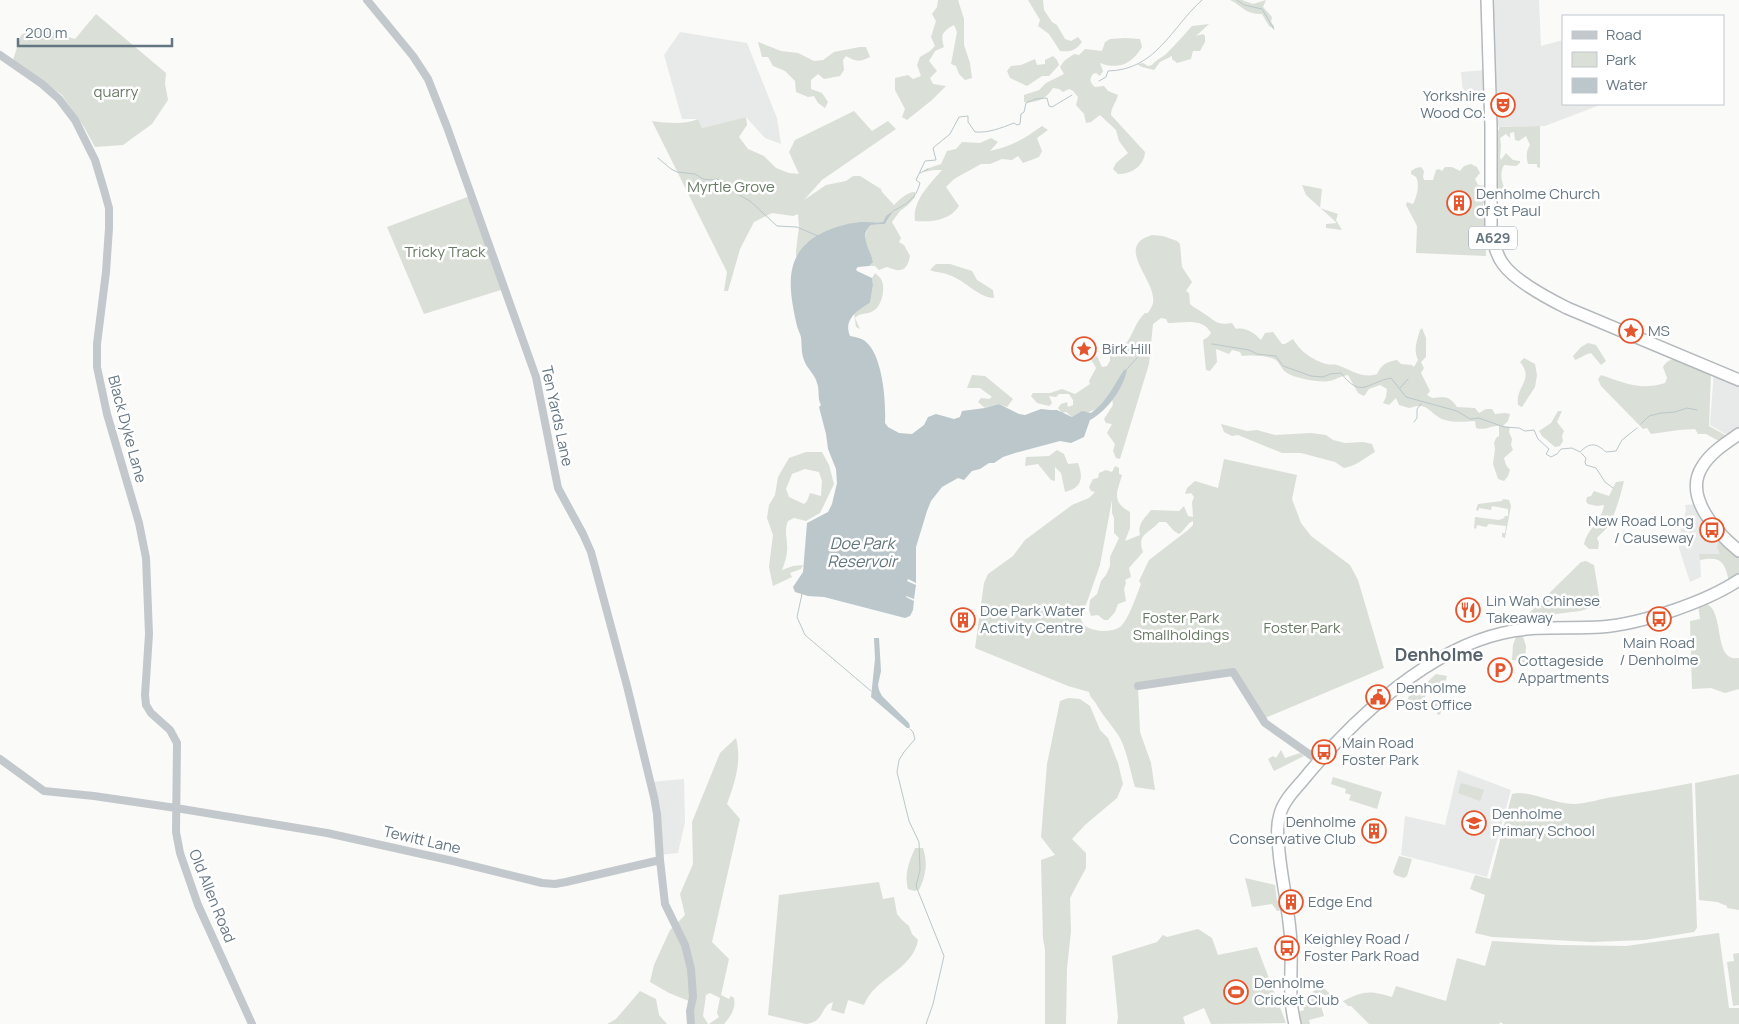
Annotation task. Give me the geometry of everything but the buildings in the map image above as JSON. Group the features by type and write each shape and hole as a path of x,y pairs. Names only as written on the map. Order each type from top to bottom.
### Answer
{"highway":[{"name":"A629","path":"1487,0 1491,231 1494,246 1502,264 1515,276 1551,300 1567,308 1739,380"},
{"path":"1734,438 1707,460 1699,472 1696,484 1705,512 1712,524 1739,551"},
{"path":"1295,1024 1290,997 1291,944 1280,861 1278,824 1285,802 1319,761 1363,717 1388,694 1428,666 1472,642 1518,630 1602,627 1628,623 1711,595 1739,580"}],"street":[{"name":"Ten Yards Lane","path":"367,0 413,56 428,79 447,127 536,377 558,488 591,552 627,686 657,814 665,904 685,945 691,969 693,990 690,1011 691,1024"},
{"name":"Black Dyke Lane","path":"0,55 59,98 75,120 95,160 109,208 106,272 97,344 97,367 107,414 139,523 146,558 149,634 146,705 151,713 170,730 177,743 176,808"},
{"path":"1138,686 1233,672 1265,723 1319,761"},
{"path":"0,759 44,791 176,808"},
{"name":"Tewitt Lane","path":"176,808 326,833 542,883 555,884 566,882 660,860"},
{"name":"Old Allen Road","path":"176,808 177,842 190,882 252,1024"}],"shaded area":[{"path":"1487,0 1539,0 1541,46 1562,40 1562,105 1600,105 1545,126 1491,127 1490,92 1463,92 1461,72 1485,70"},
{"path":"680,32 747,43 777,118 781,144 765,138 746,117 702,128 698,119 682,119 664,55"},
{"path":"1714,369 1739,380 1739,434 1729,436 1710,425"},
{"path":"1696,504 1713,533 1734,553 1736,559 1700,554 1701,577 1690,582 1679,548 1681,526 1686,511 1685,505"},
{"name":"Denholme Primary School","path":"1458,770 1511,790 1487,877 1401,855 1405,816 1445,825"},
{"path":"684,779 685,822 678,853 659,855 650,782"}],"green space":[{"path":"938,0 958,0 964,19 964,45 970,63 972,78 965,80 959,74 956,66 951,64 957,32 954,25 943,33 944,47 935,51 929,61 937,71 930,78 933,84 946,86 907,120 902,117 905,109 895,90 895,78 908,75 913,79 921,76 917,65 920,57 935,46 931,37 936,21 932,14 937,7"},
{"path":"1028,0 1043,0 1044,10 1052,22 1057,25 1065,39 1071,41 1078,37 1082,42 1072,50 1060,51 1049,34 1038,26 1040,20"},
{"path":"1230,0 1242,0 1253,4 1266,0 1263,7 1272,17 1271,22 1274,29 1269,26 1262,14 1248,11"},
{"name":"quarry","path":"96,14 166,73 165,84 168,100 152,124 123,145 95,147 62,95 13,60 21,35 36,27 75,39"},
{"path":"1209,24 1196,36 1203,34 1205,42 1200,51 1193,51 1191,59 1177,63 1172,59 1172,56 1160,62 1154,70 1137,64 1152,65 1167,53 1192,26"},
{"path":"1110,39 1140,39 1142,47 1134,58 1124,64 1113,66 1100,63 1103,71 1100,76 1096,73 1093,74 1091,79 1095,87 1104,86 1108,91 1118,95 1111,115 1145,152 1140,165 1128,173 1118,174 1113,169 1116,163 1128,153 1119,141 1116,130 1100,115 1091,122 1086,123 1084,114 1076,105 1078,97 1073,91 1069,89 1063,92 1053,88 1044,97 1033,102 1024,102 1024,95 1039,90 1046,83 1064,74 1060,67 1064,61 1074,54 1079,55 1085,49 1102,51 1105,42"},
{"path":"758,42 781,51 798,53 814,61 823,60 834,52 860,47 866,47 870,57 858,61 846,56 843,60 844,70 840,76 824,79 818,74 811,80 811,89 822,93 828,102 825,108 818,103 814,96 808,97 796,92 795,81 785,71 773,66 768,57 762,57"},
{"path":"1053,56 1059,65 1049,76 1042,76 1027,86 1010,78 1007,71 1011,66 1021,65 1035,59 1037,65 1045,64 1045,60"},
{"name":"Myrtle Grove","path":"854,111 872,131 888,121 896,129 822,180 804,200 826,185 846,181 853,176 860,176 881,189 894,205 906,195 915,192 915,197 900,211 892,222 901,238 899,242 904,245 910,256 905,268 896,270 887,267 879,270 875,266 869,266 873,261 865,240 867,228 871,225 885,224 891,215 883,222 853,224 807,243 796,257 799,227 798,214 793,216 772,213 754,222 740,249 728,291 724,291 727,272 652,121 681,123 698,119 702,128 746,117 747,125 739,137 748,149 764,156 776,168 789,173 799,174 789,152 795,140"},
{"path":"1042,126 1048,130 1037,138 1042,151 1039,157 1023,163 1018,156 1012,160 1002,159 990,164 981,164 954,179 946,187 959,206 955,211 940,220 915,221 916,207 919,200 927,187 942,170 923,172 926,169 941,164 947,151 956,149 962,142 980,143 991,138 998,142 990,151 998,149 1018,142"},
{"path":"1540,126 1540,168 1537,167 1537,164 1528,164 1527,154 1530,145 1526,136 1519,141 1515,140 1514,132 1510,133 1510,138 1506,134 1500,138 1501,160 1506,153 1513,160 1520,161 1520,163 1516,166 1504,165 1501,175 1506,193 1493,193 1494,132 1499,130 1499,127"},
{"path":"1471,164 1477,167 1480,173 1475,179 1478,185 1486,186 1483,207 1487,208 1488,225 1485,230 1486,256 1416,253 1417,226 1406,205 1407,202 1413,204 1418,190 1416,177 1411,174 1411,171 1421,167 1424,171 1424,180 1433,180 1436,170 1442,171 1445,167 1452,167 1460,171 1464,166"},
{"path":"1302,185 1322,189 1320,208 1306,195"},
{"name":"Tricky Track","path":"470,196 504,289 424,314 387,227"},
{"path":"1321,208 1338,214 1336,220 1342,230 1326,228 1326,224 1337,223"},
{"path":"1152,235 1163,236 1180,244 1182,267 1192,282 1186,291 1189,293 1190,304 1193,307 1216,322 1222,324 1232,323 1236,329 1250,331 1261,340 1265,333 1273,332 1282,344 1293,339 1303,351 1321,362 1367,375 1377,374 1385,364 1397,360 1401,364 1414,367 1418,360 1416,345 1422,328 1426,338 1426,357 1421,362 1424,368 1421,373 1430,391 1427,395 1432,398 1440,397 1452,400 1457,407 1475,408 1479,413 1486,409 1492,409 1495,414 1510,414 1508,421 1503,426 1510,427 1509,432 1512,439 1511,445 1513,450 1504,458 1510,470 1508,476 1504,481 1498,479 1493,464 1494,443 1499,436 1499,426 1479,429 1476,428 1475,421 1457,422 1444,420 1423,406 1409,408 1399,405 1396,398 1389,405 1383,403 1387,389 1380,385 1369,389 1364,396 1358,393 1348,375 1329,381 1295,377 1284,370 1274,359 1260,356 1242,356 1240,352 1232,350 1229,354 1216,349 1217,362 1210,371 1206,370 1203,340 1211,333 1207,328 1192,322 1168,323 1166,319 1161,318 1153,324 1149,364 1120,459 1116,458 1113,451 1115,444 1107,433 1112,424 1106,423 1104,419 1113,405 1112,398 1120,386 1120,382 1100,407 1072,417 1066,412 1062,413 1058,408 1061,404 1067,402 1068,407 1073,405 1073,400 1069,394 1059,394 1056,397 1049,396 1052,403 1049,406 1037,403 1031,396 1033,393 1050,393 1062,389 1075,394 1090,384 1089,381 1096,368 1091,359 1097,356 1102,367 1107,366 1110,361 1110,351 1123,346 1127,342 1140,319 1145,313 1148,313 1153,303 1153,294 1136,255 1136,247 1141,240"},
{"path":"936,264 950,264 972,271 977,280 993,290 994,298 982,295 955,277 930,270"},
{"path":"875,273 881,278 883,287 881,301 876,309 855,318 860,329 856,327 854,313 870,303 873,285 872,278"},
{"path":"1588,343 1596,345 1606,361 1601,365 1591,353 1575,360 1573,356 1581,347"},
{"path":"1524,358 1535,364 1537,375 1535,387 1522,407 1518,405 1518,398 1526,374 1520,362"},
{"path":"1678,358 1711,372 1709,426 1727,436 1719,441 1706,434 1698,434 1695,429 1651,434 1647,428 1643,429 1601,386 1598,379 1601,375 1640,386 1665,383 1667,378 1663,367 1669,361"},
{"path":"972,375 985,376 1013,399 1007,407 999,404 985,408 978,402 981,398 989,399 992,397 980,388 967,388"},
{"path":"1558,411 1562,411 1557,422 1564,431 1563,441 1560,446 1555,447 1539,431 1551,423"},
{"path":"1221,424 1247,431 1257,430 1275,435 1311,433 1326,435 1333,440 1345,443 1363,442 1372,444 1375,452 1357,463 1344,468 1335,462 1301,453 1282,453 1238,435 1232,436 1224,432"},
{"path":"1057,450 1064,454 1068,464 1078,463 1081,474 1078,485 1065,492 1061,473 1055,467 1055,481 1051,480 1038,464 1025,466 1026,457 1049,456"},
{"path":"806,452 822,452 829,465 834,484 820,513 806,521 794,518 788,521 786,531 787,552 782,570 803,565 801,569 790,573 792,577 773,586 769,567 773,535 767,518 769,505 775,495 778,477 789,458","holes":["805,469 819,472 822,481 821,496 810,493 804,504 789,497 786,489 792,474"]},
{"path":"1224,459 1297,475 1292,499 1301,523 1311,536 1350,565 1358,580 1384,668 1265,718 1233,672 1138,686 1140,732 1151,763 1155,790 1135,787 1120,738 1089,692 1068,686 975,648 984,583 988,574 1013,556 1025,540 1072,505 1089,498 1095,492 1091,491 1089,487 1093,479 1098,478 1099,473 1106,470 1112,472 1115,466 1119,468 1119,474 1122,475 1117,492 1118,500 1130,512 1130,528 1125,541 1140,535 1141,524 1151,510 1179,511 1184,506 1188,516 1193,517 1192,502 1194,497 1191,493 1185,494 1187,488 1195,481 1218,488","holes":["1112,500 1114,533 1119,538 1110,557 1110,566 1106,575 1101,581 1097,594 1090,600 1089,610 1091,616 1098,615 1104,620 1108,620 1115,612 1118,604 1126,601 1125,580 1131,577 1129,568 1143,552 1141,541 1145,534 1159,522 1166,522 1179,534 1193,521 1193,525 1149,560 1139,581 1141,584 1135,600 1123,624 1108,631 1093,630 1083,624 1081,619 1100,565"]},
{"path":"1624,481 1610,523 1597,538 1599,543 1598,549 1589,549 1584,544 1588,534 1603,511 1604,505 1588,504 1586,501 1587,497 1591,496 1594,491 1609,496 1616,482"},
{"path":"1503,499 1509,500 1511,506 1505,538 1502,537 1502,533 1505,533 1506,526 1489,524 1486,527 1477,525 1476,529 1474,528 1475,517 1499,520 1508,516 1508,509 1492,506 1491,510 1479,508 1478,511 1476,510 1478,504 1502,501"},
{"path":"1719,541 1739,557 1739,573 1729,582 1724,565 1721,562 1713,559 1700,560 1699,554 1720,554 1717,547"},
{"path":"1586,561 1594,565 1601,608 1594,607 1580,611 1532,617 1530,612 1581,562"},
{"path":"1705,603 1715,615 1725,652 1731,657 1739,658 1739,689 1725,693 1711,688 1692,689 1690,621 1700,619 1698,605"},
{"path":"1516,637 1523,637 1526,646 1525,662 1512,660 1513,645"},
{"path":"1436,674 1447,676 1442,694 1424,685"},
{"path":"1422,686 1426,695 1424,699 1443,704 1440,715 1418,702 1417,705 1407,701 1409,696"},
{"path":"1068,698 1080,699 1090,706 1100,730 1108,738 1118,763 1123,784 1117,798 1085,825 1072,839 1086,853 1086,868 1070,898 1071,931 1067,968 1066,1024 1045,1024 1045,950 1041,860 1055,855 1041,837 1047,764 1060,701"},
{"path":"736,738 738,764 727,804 740,819 712,942 729,959 721,995 729,999 731,996 734,998 734,1009 724,1024 709,1024 719,1017 717,1013 720,998 710,993 706,995 703,1016 708,1024 694,1024 694,1003 669,993 650,982 654,965 670,930 685,915 680,894 693,864 692,822 720,753"},
{"path":"1281,750 1285,758 1300,753 1304,756 1274,771 1268,759 1273,756 1276,758"},
{"path":"1739,774 1739,910 1727,908 1727,906 1717,902 1699,900 1695,783"},
{"path":"1333,777 1382,792 1377,809 1349,800 1351,795 1345,793 1346,789 1331,784"},
{"path":"1461,783 1484,790 1480,801 1458,793"},
{"path":"1692,783 1697,928 1694,932 1644,940 1592,942 1492,937 1475,933 1485,895 1470,889 1475,875 1490,879 1512,794 1534,795 1567,804 1575,804"},
{"path":"915,848 923,848 926,864 925,874 919,890 914,891 908,889 907,873"},
{"path":"1399,856 1412,859 1407,876 1404,878 1395,875 1393,872"},
{"path":"1245,878 1275,885 1277,901 1282,901 1282,910 1277,911 1272,904 1252,907"},
{"path":"879,882 883,899 894,897 897,914 909,926 912,934 918,940 915,950 909,959 876,988 864,1005 848,1000 844,1014 831,1010 833,1002 812,1023 806,1024 768,1015 779,895"},
{"path":"1198,929 1212,938 1218,955 1257,947 1286,1023 1211,1024 1204,1008 1183,1017 1185,1024 1117,1024 1118,1017 1112,956 1157,942 1163,935 1167,937"},
{"path":"1719,933 1729,1008 1739,1008 1739,1024 1503,1024 1501,1022 1499,1024 1369,1024 1351,1006 1348,1006 1343,1001 1356,995 1367,993 1378,993 1392,997 1396,986 1446,1001 1457,958 1485,966 1492,941 1626,946"},
{"path":"1739,953 1739,1005 1733,1006 1727,962 1734,961 1733,954"},
{"path":"1319,983 1335,999 1321,1006 1324,1016 1309,1020 1310,1024 1299,1024 1296,1013 1304,1010 1302,998 1296,998 1296,994 1302,993 1306,1002"},
{"path":"640,991 656,999 659,1015 667,1024 607,1024 616,1019"}],"water":[{"name":"Doe Park Reservoir","path":"893,211 885,224 871,225 867,229 865,238 873,262 869,266 856,269 872,278 873,285 870,303 853,316 848,325 850,336 865,341 876,357 882,379 885,423 888,427 899,433 912,434 924,425 928,417 936,414 954,419 960,417 962,411 999,404 1025,415 1041,409 1057,410 1072,417 1082,411 1091,413 1106,398 1124,370 1127,369 1122,384 1114,398 1103,411 1090,420 1084,437 1071,443 1060,441 1003,457 994,463 989,463 980,469 972,471 964,480 958,478 942,487 931,501 916,547 916,583 908,579 907,581 916,585 914,599 906,596 914,601 913,610 910,616 905,618 824,597 808,596 795,592 793,587 803,572 807,523 828,512 837,483 836,469 828,449 819,407 821,405 818,386 802,354 801,337 791,293 794,261 807,243 819,235 834,228 850,224 883,222 886,216"},
{"path":"874,638 879,638 881,671 878,685 879,690 882,696 909,723 909,728 871,697 875,659"}],"waterway":[{"path":"1099,81 1106,77 1108,71 1125,69 1151,55 1202,0"},
{"path":"1237,0 1244,5 1262,9 1274,29"},
{"path":"893,211 907,203 916,193 920,183 916,180 925,161 936,160 933,148 950,134 959,117 968,116 968,122 975,132 990,131 1014,123 1020,124 1021,114 1024,112 1026,103 1035,99 1047,98 1049,106 1052,107 1072,95"},
{"path":"658,158 677,172 695,174 703,179 717,179 725,182 732,191 750,201 777,226 797,227 818,236"},
{"path":"920,173 928,169"},
{"path":"1212,344 1249,350 1257,354 1276,356 1283,366 1311,376 1323,377 1341,373 1348,381 1359,387 1391,378 1406,397 1457,411 1470,419 1479,418 1504,427 1519,428 1525,431 1534,430 1538,439 1549,449 1546,454 1551,457 1561,449 1572,448 1580,452 1590,445 1596,445 1606,452 1616,451 1622,440 1637,428"},
{"path":"1127,369 1145,349"},
{"path":"1400,388 1408,379"},
{"path":"1414,422 1417,418 1417,409 1421,404"},
{"path":"1641,424 1649,416 1687,408 1697,410"},
{"path":"1581,453 1586,458 1586,465 1596,468 1605,482 1613,488"},
{"path":"802,594 797,617 805,635 871,691"},
{"path":"910,729 915,739 899,760 897,772 909,821 919,842 920,870 916,886 944,956 933,1004 926,1024"}],"place":[{"name":"Yorkshire Wood Co.","path":"1503,105"},
{"name":"Denholme Church of St Paul","path":"1459,203"},
{"name":"MS","path":"1631,331"},
{"name":"Birk Hill","path":"1084,349"},
{"name":"New Road Long / Causeway","path":"1712,530"},
{"name":"Lin Wah Chinese Takeaway","path":"1468,610"},
{"name":"Main Road / Denholme","path":"1659,619"},
{"name":"Doe Park Water Activity Centre","path":"963,620"},
{"name":"Cottageside Appartments","path":"1500,670"},
{"name":"Denholme Post Office","path":"1378,697"},
{"name":"Main Road Foster Park","path":"1324,752"},
{"name":"Denholme Primary School","path":"1474,823"},
{"name":"Denholme Conservative Club","path":"1374,831"},
{"name":"Edge End","path":"1291,902"},
{"name":"Keighley Road / Foster Park Road","path":"1287,948"},
{"name":"Denholme Cricket Club","path":"1236,992"}],"district":[{"name":"Denholme","path":"1439,655"}],"park label":[{"name":"Foster Park Smallholdings","path":"1181,626"},
{"name":"Foster Park","path":"1302,628"}]}
